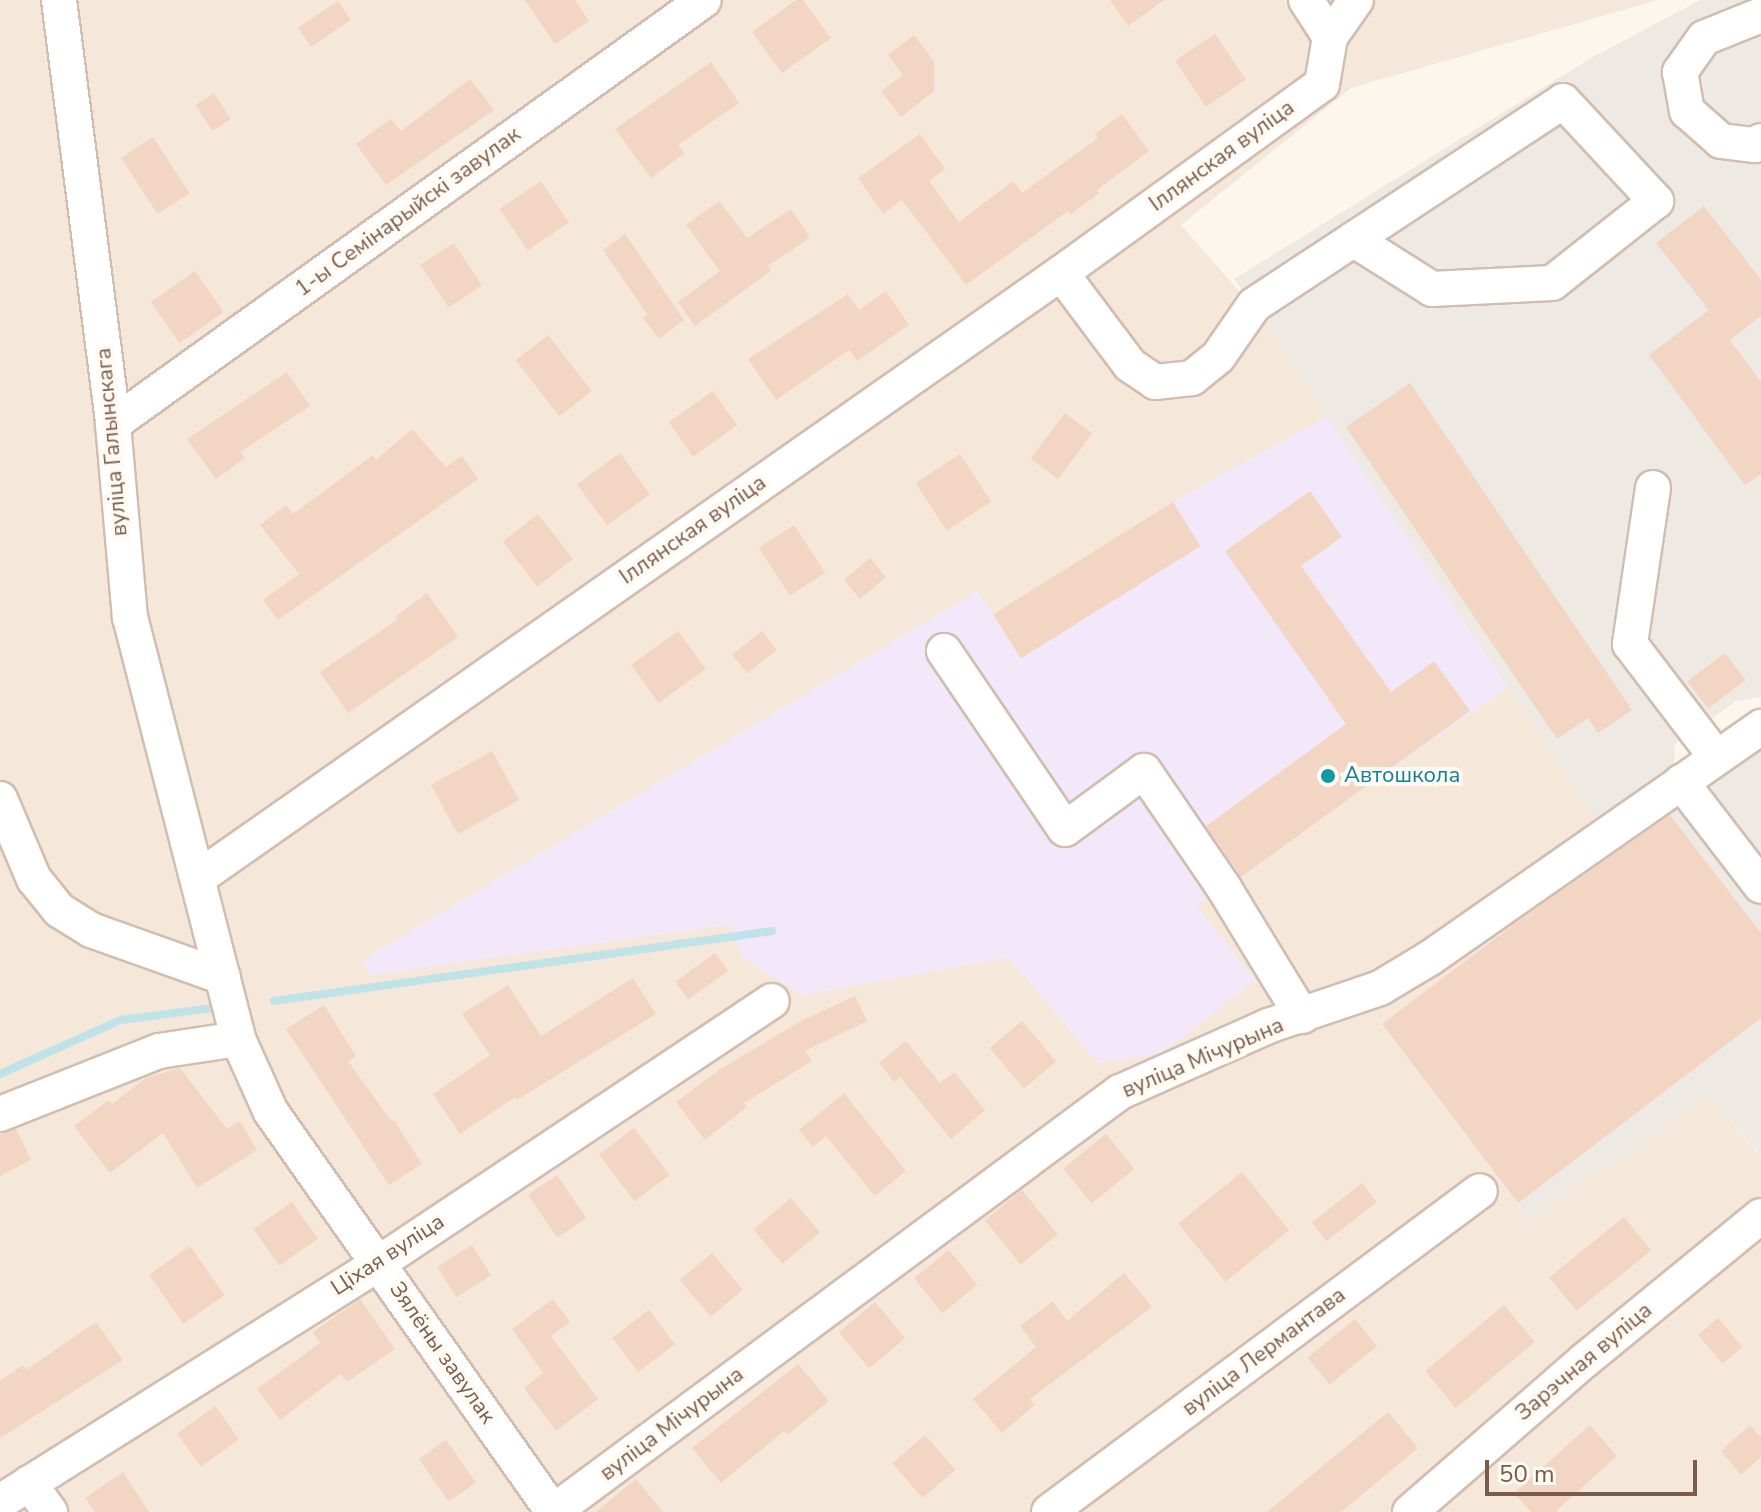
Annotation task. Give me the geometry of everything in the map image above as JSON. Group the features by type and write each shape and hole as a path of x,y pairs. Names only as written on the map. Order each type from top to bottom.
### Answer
{"street":[{"name":"вуліца Галынскага","path":"59,0 113,424 130,617 198,878"},
{"name":"1-ы Семінарыйскі завулак","path":"113,424 704,0"},
{"path":"1306,0 1330,37 1356,0"},
{"path":"1761,15 1704,38 1680,72 1687,111 1721,141 1755,145 1761,141"},
{"name":"Іллянская вуліца","path":"198,878 1061,273 1322,84 1330,37"},
{"path":"1061,273 1130,365 1155,382 1192,378 1218,357 1254,305 1353,239 1563,101 1656,201 1552,283 1432,289 1353,239"},
{"path":"1653,488 1630,644 1717,758"},
{"path":"944,651 1065,829 1144,771 1224,888 1302,1016"},
{"name":"вуліца Мічурына","path":"553,1512 1120,1092 1268,1026 1380,988 1430,958 1761,727"},
{"path":"1681,782 1761,886"},
{"path":"0,799 34,879 59,910 91,930 223,977"},
{"path":"0,1114 159,1051 238,1039 198,878"},
{"name":"Ціхая вуліца","path":"0,1502 379,1263 772,1001"},
{"name":"Зялёны завулак","path":"238,1039 271,1112 553,1512"},
{"name":"вуліца Лермантава","path":"1049,1512 1480,1191"},
{"name":"Зарэчная вуліца","path":"1410,1512 1585,1360 1761,1216"},
{"path":"29,1483 50,1512"}],"shaded area":[{"path":"0,0 1658,0 1351,88 1181,225 1268,324 1596,818 1665,808 1382,1025 1533,1223 1588,1177 1635,1153 1708,1095 1761,1157 1761,1512 0,1512"},
{"path":"1700,0 1761,0 1761,697 1736,701 1675,744 1674,765 1596,818 1326,417 1268,324 1234,279 1591,58"},
{"path":"1326,417 1508,687 1196,906 1256,980 1160,1054 1097,1063 1009,958 802,995 743,958 729,925 371,975 362,960 977,591 995,618 1173,502"},
{"path":"1761,742 1761,1156 1708,1095 1635,1153 1588,1177 1533,1223 1382,1024 1665,808"}],"building":[{"path":"525,0 575,0 589,21 555,44"},
{"path":"796,0 803,0 831,38 782,73 752,32"},
{"path":"1110,0 1164,0 1128,26"},
{"path":"338,1 351,20 311,47 298,28"},
{"path":"1215,34 1246,80 1206,106 1175,61"},
{"path":"914,35 934,61 934,91 901,117 881,91 903,75 888,55"},
{"path":"711,62 739,103 678,145 685,153 651,178 615,129"},
{"path":"470,79 494,110 386,185 356,144 391,119 401,131"},
{"path":"214,93 231,119 212,131 196,105"},
{"path":"1122,114 1149,151 1097,190 1099,193 1070,215 1068,211 966,285 902,200 883,214 858,178 920,134 945,169 929,181 959,222 1013,181 1022,193 1098,138 1095,134"},
{"path":"153,137 189,193 158,214 121,158"},
{"path":"541,181 569,222 528,250 500,209"},
{"path":"719,201 747,238 791,209 810,238 768,266 771,271 695,326 678,302 720,271 686,225"},
{"path":"1704,206 1761,280 1761,316 1730,340 1761,382 1761,474 1745,485 1649,355 1709,310 1656,243"},
{"path":"625,234 684,320 659,339 643,318 647,314 603,250"},
{"path":"454,243 482,286 448,308 420,265"},
{"path":"195,271 224,312 179,343 151,302"},
{"path":"886,291 909,325 857,361 849,350 776,400 748,359 848,294 859,310"},
{"path":"548,335 592,391 559,416 516,360"},
{"path":"287,372 310,406 240,452 245,458 216,479 187,439"},
{"path":"1410,383 1632,710 1598,733 1588,718 1557,739 1346,427"},
{"path":"713,391 737,425 693,456 669,422"},
{"path":"1065,413 1092,433 1058,479 1031,459"},
{"path":"412,429 446,467 462,456 478,479 278,620 263,600 299,574 260,525 286,505 293,514 373,455 376,460"},
{"path":"620,453 650,494 607,525 577,484"},
{"path":"960,454 991,502 947,531 916,483"},
{"path":"1310,491 1342,537 1301,566 1391,692 1434,661 1470,711 1241,877 1206,826 1346,724 1225,551"},
{"path":"1173,502 1201,546 1021,658 993,614"},
{"path":"538,514 573,559 538,587 503,542"},
{"path":"794,525 825,573 790,596 759,548"},
{"path":"870,558 886,577 860,599 844,580"},
{"path":"427,593 458,637 348,713 320,672 397,620 395,617"},
{"path":"678,631 706,669 659,703 631,665"},
{"path":"762,631 777,650 747,673 732,654"},
{"path":"1725,653 1745,680 1708,708 1687,681"},
{"path":"492,751 519,800 458,834 431,785"},
{"path":"1670,815 1761,933 1761,1018 1518,1203 1382,1024 1513,925"},
{"path":"715,953 728,971 688,1000 675,982"},
{"path":"633,978 656,1014 517,1100 515,1097 460,1134 433,1094 490,1055 462,1014 508,985 541,1036"},
{"path":"855,996 867,1021 805,1051 812,1061 744,1103 747,1107 705,1140 676,1102 719,1070 801,1021"},
{"path":"324,1005 356,1056 348,1061 392,1122 394,1120 422,1164 389,1185 286,1029"},
{"path":"1022,1021 1056,1062 1024,1089 990,1048"},
{"path":"906,1041 940,1083 954,1072 985,1110 951,1139 900,1077 894,1082 879,1063"},
{"path":"180,1068 227,1129 240,1121 257,1150 197,1188 163,1133 110,1173 74,1126 109,1100 112,1104 146,1078"},
{"path":"844,1093 906,1171 875,1196 826,1136 813,1147 799,1130"},
{"path":"634,1128 670,1175 634,1202 599,1154"},
{"path":"16,1129 31,1160 0,1176 0,1134"},
{"path":"1106,1134 1134,1169 1092,1204 1063,1169"},
{"path":"1242,1172 1289,1230 1225,1282 1178,1224"},
{"path":"557,1175 586,1218 557,1238 528,1195"},
{"path":"1362,1183 1377,1202 1326,1241 1312,1222"},
{"path":"1022,1190 1058,1234 1021,1265 985,1220"},
{"path":"791,1198 820,1232 782,1264 753,1229"},
{"path":"292,1202 318,1239 279,1266 253,1229"},
{"path":"1624,1217 1651,1250 1576,1311 1549,1277"},
{"path":"472,1245 491,1276 456,1297 437,1267"},
{"path":"190,1246 224,1295 183,1324 149,1275"},
{"path":"949,1250 977,1285 942,1313 914,1278"},
{"path":"712,1253 743,1290 711,1317 680,1280"},
{"path":"1124,1273 1152,1307 1030,1399 1035,1405 1002,1433 973,1399 1036,1347 1020,1326 1053,1301 1067,1321"},
{"path":"360,1299 395,1349 347,1382 341,1374 280,1420 257,1389 320,1343 313,1332"},
{"path":"553,1299 570,1322 551,1336 598,1399 556,1431 524,1388 543,1373 512,1329"},
{"path":"875,1302 905,1338 869,1368 839,1332"},
{"path":"1504,1305 1535,1342 1456,1408 1425,1371"},
{"path":"649,1310 675,1344 638,1372 612,1338"},
{"path":"1718,1318 1742,1347 1723,1364 1698,1335"},
{"path":"1355,1319 1377,1346 1330,1385 1308,1357"},
{"path":"96,1322 123,1360 0,1438 0,1381 23,1365 26,1370"},
{"path":"798,1364 829,1401 787,1435 784,1431 721,1483 692,1448"},
{"path":"215,1406 239,1439 201,1467 177,1434"},
{"path":"1388,1412 1418,1448 1341,1512 1267,1512"},
{"path":"1590,1425 1617,1456 1555,1512 1531,1512 1514,1493"},
{"path":"1750,1425 1761,1437 1761,1457 1741,1475 1721,1451"},
{"path":"925,1435 955,1470 923,1498 893,1463"},
{"path":"446,1440 476,1483 449,1502 419,1459"},
{"path":"123,1472 149,1512 95,1512 85,1498"},
{"path":"636,1479 663,1512 596,1512"}],"waterway":[{"path":"274,1001 772,931"},
{"path":"0,1074 121,1020 213,1008"}],"place":[{"name":"Автошкола","path":"1328,776"}]}
